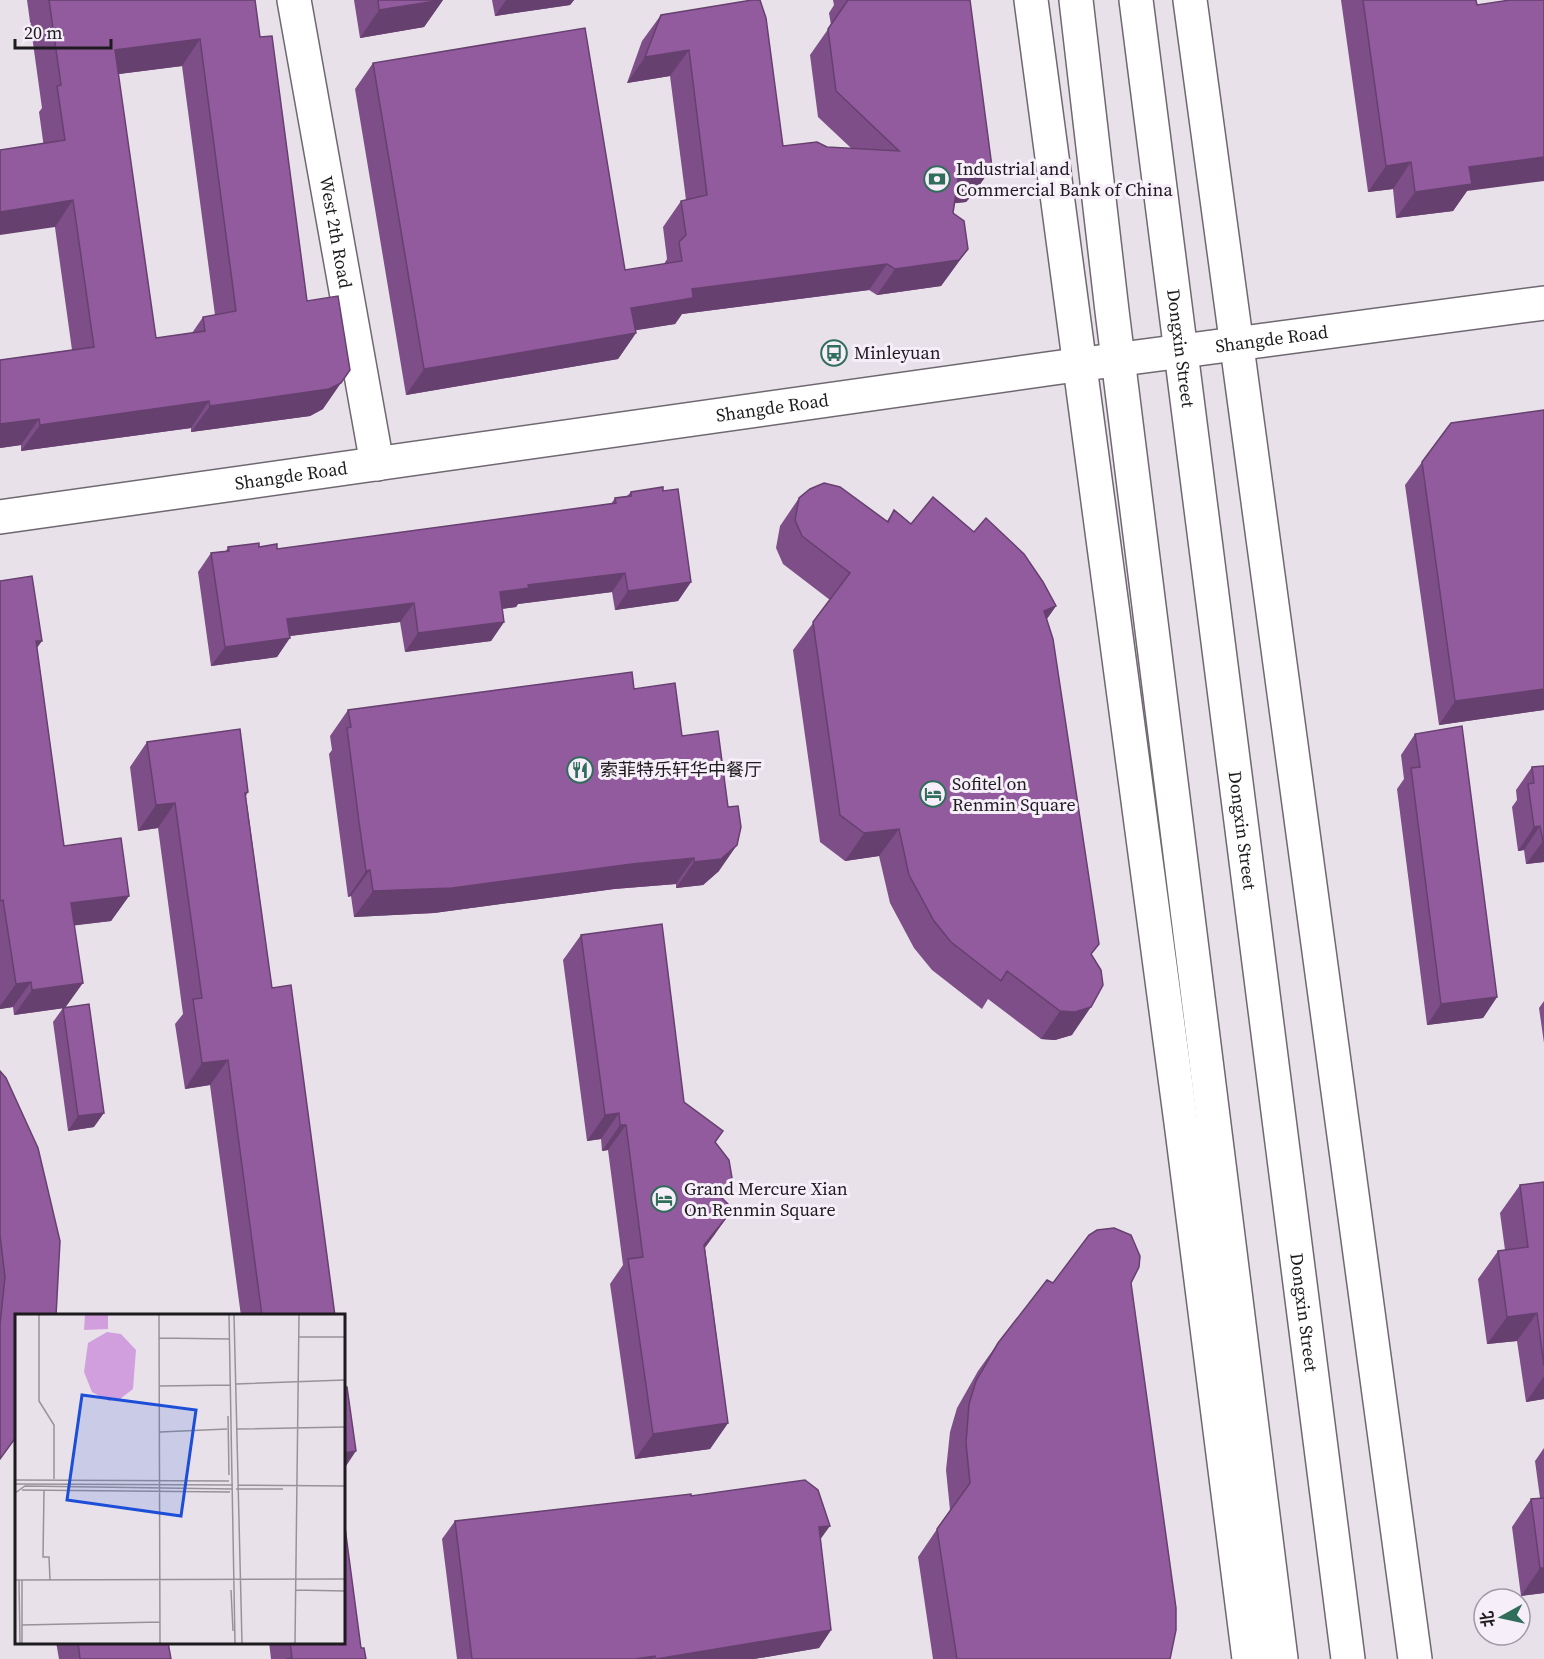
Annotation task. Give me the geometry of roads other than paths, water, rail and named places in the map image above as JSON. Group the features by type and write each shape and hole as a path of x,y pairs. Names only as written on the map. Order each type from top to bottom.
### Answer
{"street":[{"name":"West 2th Road","path":"294,0 377,464"},
{"path":"1030,0 1181,1118 1249,1659"},
{"path":"1076,0 1118,360 1281,1659"},
{"name":"Dongxin Street","path":"1136,0 1348,1659"},
{"path":"1190,0 1415,1659"},
{"name":"Shangde Road","path":"0,517 1079,365 1544,303"}],"place":[{"name":"Industrial and Commercial Bank of China","path":"937,179"},
{"name":"Minleyuan","path":"834,353"},
{"name":"索菲特乐轩华中餐厅","path":"580,770"},
{"name":"Sofitel on Renmin Square","path":"933,794"},
{"name":"Grand Mercure Xian On Renmin Square","path":"664,1199"}]}
